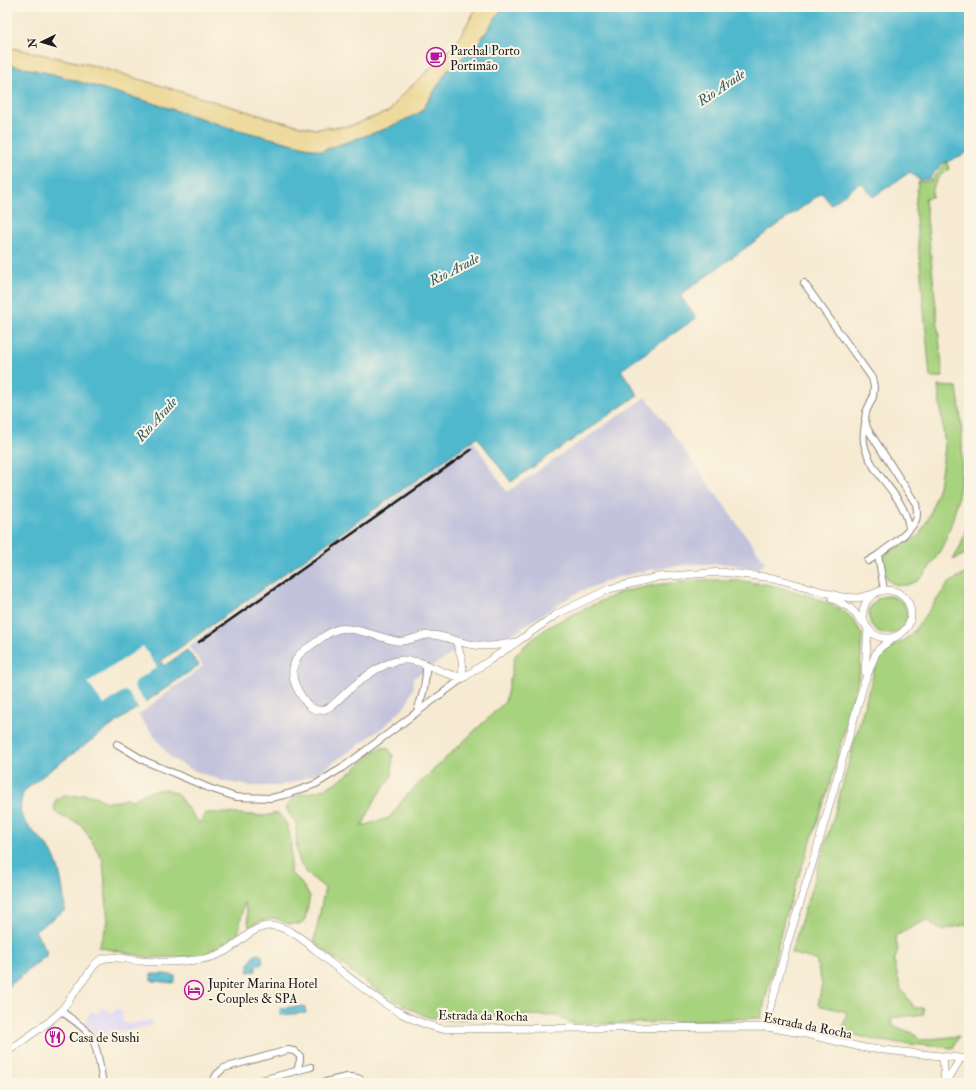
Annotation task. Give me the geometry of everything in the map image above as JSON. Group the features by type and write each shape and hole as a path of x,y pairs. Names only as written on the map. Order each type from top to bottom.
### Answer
{"street":[{"path":"804,283 872,378 874,387 873,397 866,412 863,436 864,446 868,458 907,514 909,529"},
{"path":"865,419 867,428 916,504 917,513 916,519 909,529 878,555 868,561"},
{"path":"878,555 884,590"},
{"path":"117,744 145,761 209,788 236,797 271,798 288,794 316,784 342,768 463,678 557,614 609,589 658,577 720,572 774,578 816,591 852,598 874,594 884,590 898,593 906,599 910,608 910,623 904,632 884,645 876,653 864,683 816,852 788,941 767,1027"},
{"path":"816,591 850,608 861,618 872,633 881,638 896,637"},
{"path":"864,683 867,627 864,620 863,610 867,601 874,594"},
{"path":"463,678 416,661 390,663 378,669 350,688 330,707 324,710 312,708 307,704 294,683 292,673 294,664 299,654 328,633 340,629 397,641 410,641 431,634 471,645 494,646 517,642"},
{"path":"456,641 462,659 463,678"},
{"path":"417,712 425,687 427,675 426,664"},
{"name":"Estrada da Rocha","path":"61,1011 97,962 103,959 123,958 152,962 202,959 225,952 260,927 273,926 285,929 297,936 360,985 400,1013 429,1026 442,1029 767,1027 806,1034 864,1048 969,1059"},
{"path":"7,1052 50,1021 61,1011 90,1035 96,1048 103,1083"},
{"path":"212,1083 217,1074 224,1068 288,1050 294,1051 300,1056 298,1071"},
{"path":"942,1057 946,1083"},
{"path":"946,1083 960,1058"},
{"path":"250,1083 311,1068"},
{"path":"322,1083 352,1077 361,1079 365,1083"}],"shaded area":[{"path":"646,397 765,562 759,569 729,564 691,564 649,570 615,578 581,591 514,633 486,640 476,639 413,678 414,686 406,705 385,726 320,772 297,781 278,786 251,786 226,782 193,770 171,758 138,715 203,666 189,646 474,442 507,492"},
{"path":"102,1007 113,1013 116,1008 122,1011 123,1022 129,1024 151,1020 152,1025 96,1036 95,1032 85,1023 91,1011 97,1014"}],"green space":[{"path":"947,162 949,170 936,181 933,188 932,197 925,198 943,377 930,377 915,208 918,182 931,181"},
{"path":"938,386 957,387 960,407 962,448 961,469 955,510 941,549 926,572 914,583 908,585 893,584 886,577 884,555 919,536 930,515 939,486 945,447"},
{"path":"969,517 969,552 953,560 961,545"},
{"path":"966,573 969,574 969,592 965,593 967,625 969,632 969,924 941,930 926,920 895,936 898,949 894,962 901,989 915,1008 923,1008 924,1014 891,1018 893,1026 913,1033 920,1040 959,1036 953,1048 879,1041 842,1032 847,1012 818,1005 822,983 816,960 791,953 834,816 877,660 887,650 910,636 949,583"},
{"path":"697,580 735,580 771,585 810,596 841,609 853,619 862,634 860,671 829,788 784,919 761,1018 611,1024 570,1023 558,1016 523,1015 450,1020 427,1017 383,994 358,977 314,942 325,888 308,874 300,863 297,850 297,823 286,808 293,799 300,795 320,790 337,782 380,747 388,748 393,756 392,776 377,796 362,826 389,818 407,795 505,702 515,656 523,647 548,627 621,592 655,585"},
{"path":"884,596 892,596 899,599 904,604 907,615 904,626 899,631 892,634 884,634 877,631 872,626 869,619 869,611 872,604 877,599"},
{"path":"165,789 176,793 199,823 206,813 265,816 277,813 284,820 289,831 291,853 290,873 299,880 310,896 305,919 301,924 288,924 275,918 258,922 249,927 244,902 238,935 201,956 151,958 98,947 108,922 103,860 83,827 76,822 56,813 54,807 55,801 61,796 79,796 83,794 95,796 106,802 119,801 127,798 133,800 148,792"}],"sand":[{"path":"477,7 503,7 477,45 447,71 421,112 388,128 321,151 231,128 149,102 52,74 7,64 7,47 95,66 279,121 315,129 350,126 390,111 399,98 455,45"}],"water":[{"name":"Rio Arade","path":"503,7 969,7 969,152 942,164 929,179 919,180 910,172 873,197 861,182 831,205 822,193 680,295 696,318 621,370 638,395 511,482 477,437 161,661 164,666 187,650 199,665 50,770 23,794 21,799 21,813 26,822 51,851 61,879 65,910 35,931 48,954 7,988 7,64 52,74 149,102 231,128 321,151 388,128 421,112 447,71 477,45"},
{"path":"258,954 262,956 262,964 256,966 256,971 248,972 249,964 254,955"},
{"path":"151,974 166,974 175,976 175,982 153,981 151,980"},
{"path":"305,1006 306,1013 281,1015 280,1008"}],"pier":[{"path":"143,646 157,667 136,681 134,687 147,705 139,710 127,691 122,692 104,705 88,683"}],"railway":[{"path":"199,642 471,450"}],"place":[{"name":"Parchal Porto Portimão","path":"436,57"},
{"name":"Jupiter Marina Hotel - Couples & SPA","path":"194,990"},
{"name":"Casa de Sushi","path":"55,1037"}]}
